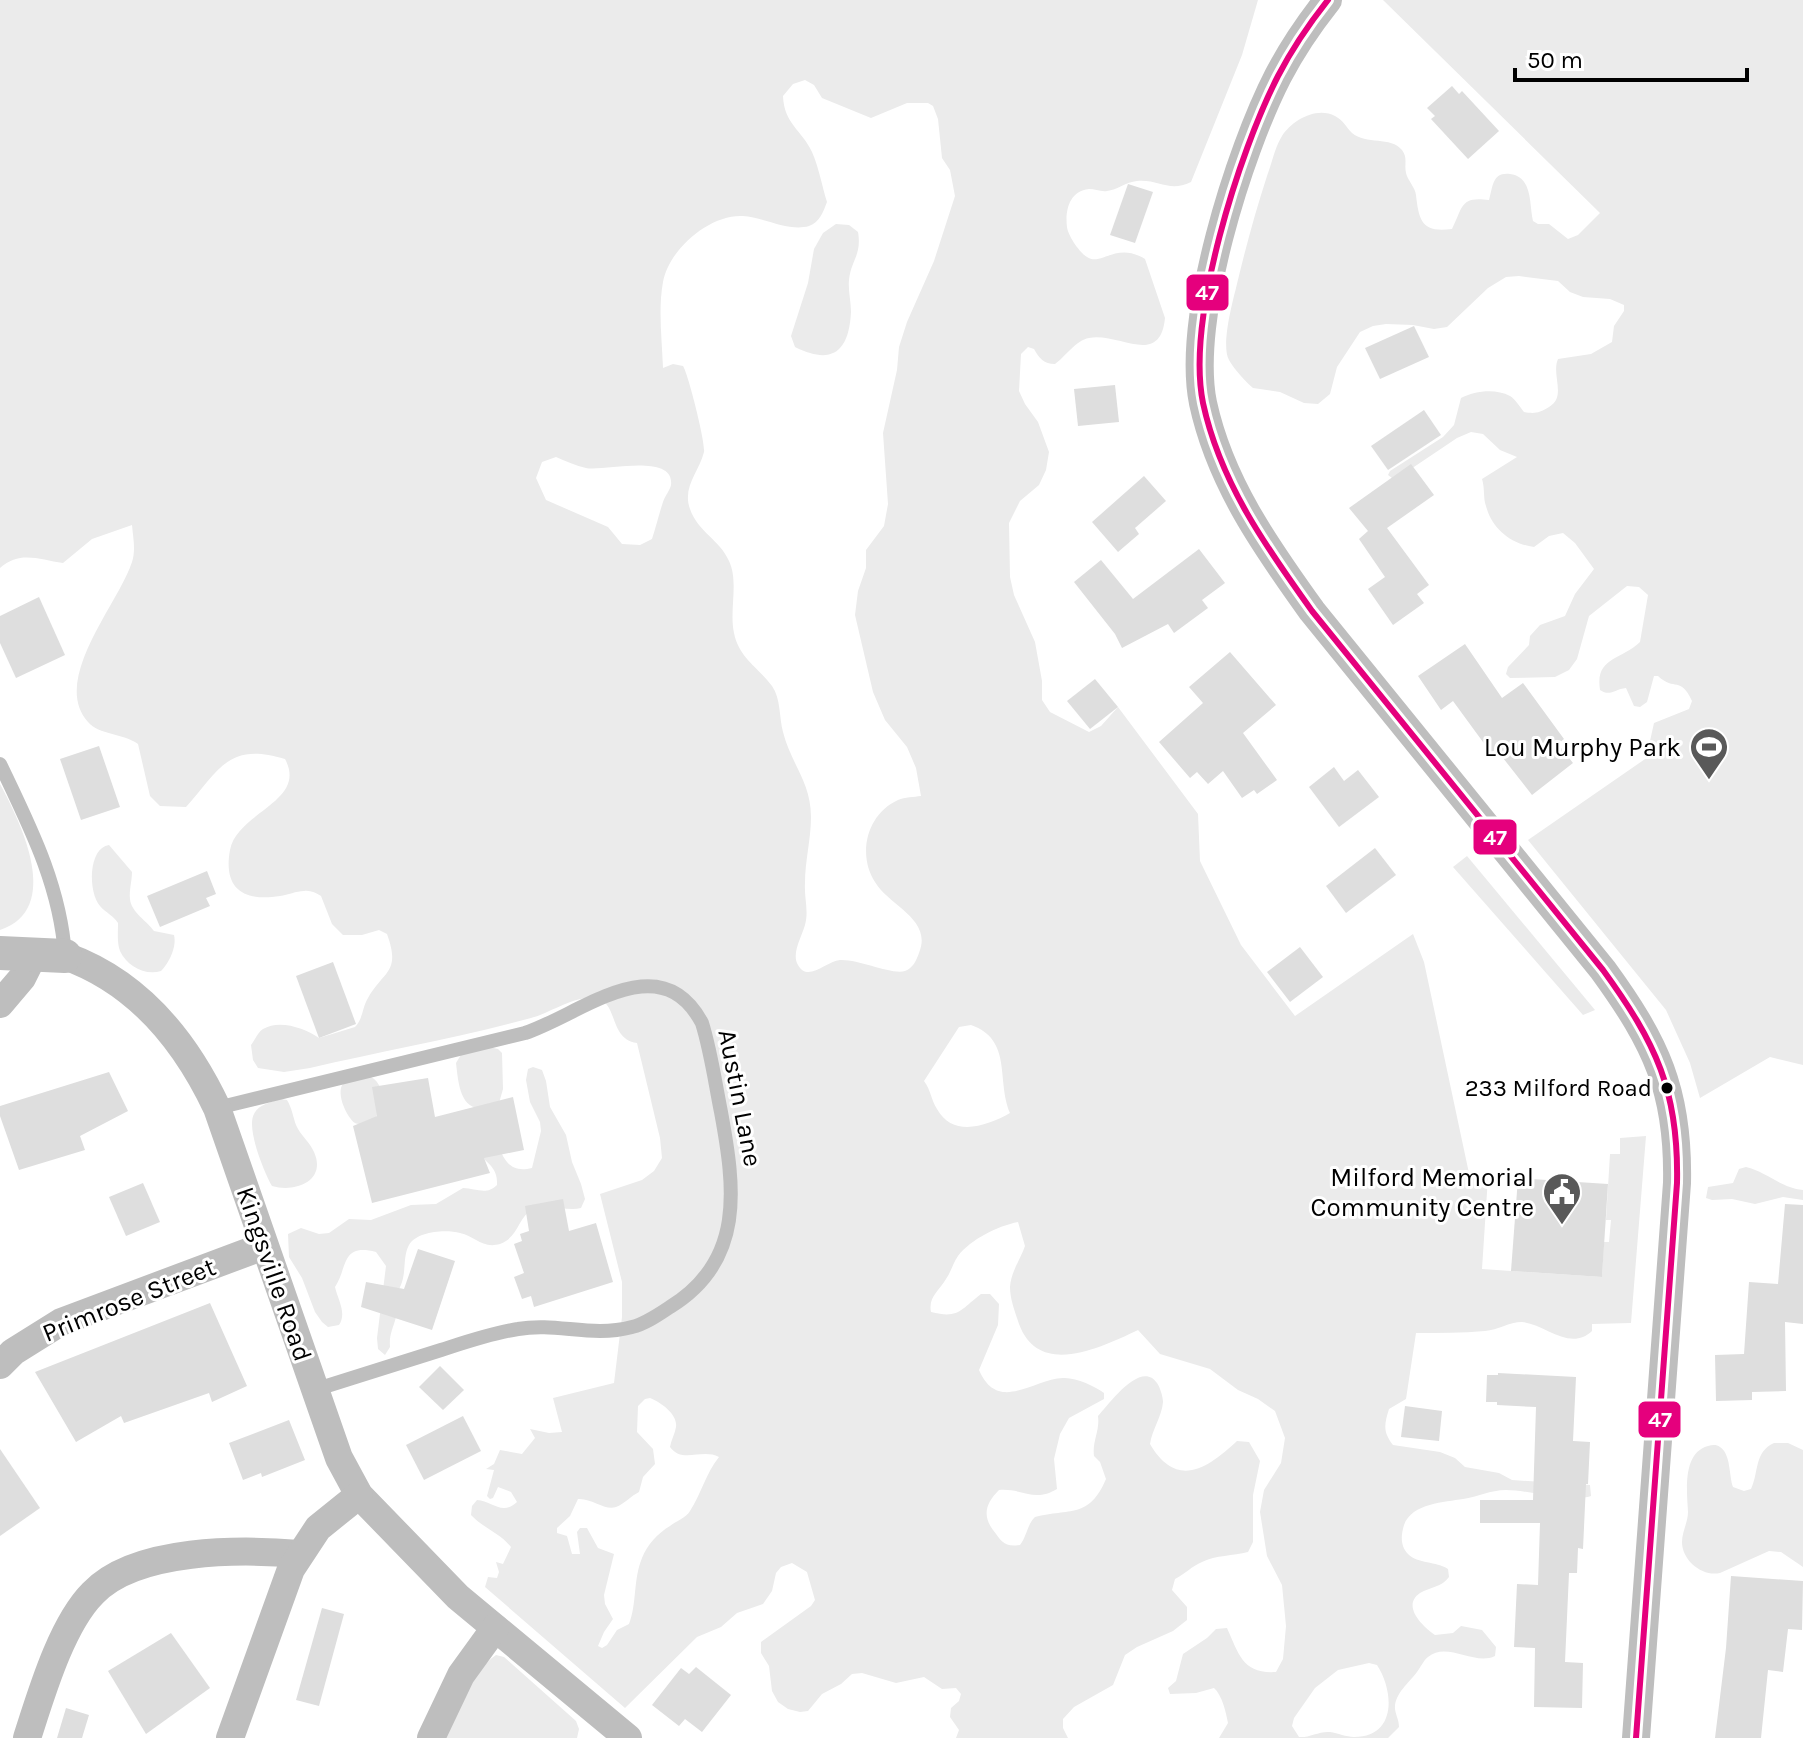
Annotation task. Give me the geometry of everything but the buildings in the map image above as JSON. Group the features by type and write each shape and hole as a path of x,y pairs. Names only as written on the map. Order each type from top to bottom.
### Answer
{"street":[{"path":"1328,0 1308,26 1278,76 1239,173 1202,322 1198,360 1203,405 1230,484 1276,560 1312,611 1603,970 1633,1011 1663,1071 1675,1126 1677,1183 1636,1738"},
{"path":"0,953 50,954"},
{"path":"0,1004 22,978 50,954"},
{"name":"Kingsville Road","path":"50,954 107,974 124,985 151,1010 190,1057 217,1108 314,1390 339,1458 359,1495 458,1597 610,1732"},
{"name":"Primrose Street","path":"0,1365 13,1352 61,1322 264,1246"},
{"path":"230,1738 281,1590 299,1554 318,1528 359,1495"},
{"path":"27,1738 63,1642 81,1609 108,1580 143,1565 209,1553 256,1550 299,1554"},
{"path":"431,1738 461,1675 495,1628"}],"lane":[{"path":"0,764 41,852 63,924 50,954"},
{"name":"Austin Lane","path":"217,1108 525,1033 627,988 652,985 677,992 696,1011 702,1023 729,1155 731,1197 727,1234 720,1254 710,1272 692,1291 637,1326 591,1333 547,1328 518,1329 314,1390"}],"shaded area":[{"path":"0,0 1258,0 1242,55 1191,182 1170,186 1137,181 1107,191 1089,189 1077,194 1070,203 1067,227 1078,248 1092,259 1126,252 1145,259 1165,318 1162,333 1147,345 1101,337 1084,339 1055,364 1045,362 1034,349 1028,347 1021,354 1019,391 1038,422 1049,452 1039,485 1020,501 1009,523 1010,577 1014,595 1035,642 1042,700 1050,712 1089,732 1101,726 1118,707 1198,814 1200,861 1241,945 1295,1016 1413,934 1424,962 1470,1178 1488,1177 1482,1269 1602,1277 1604,1242 1609,1242 1611,1220 1606,1220 1610,1154 1620,1154 1620,1138 1646,1136 1631,1323 1592,1324 1592,1331 1575,1339 1522,1322 1485,1331 1416,1333 1406,1399 1389,1409 1387,1415 1386,1432 1393,1445 1440,1452 1455,1458 1465,1467 1499,1473 1512,1480 1590,1485 1591,1496 1583,1498 1506,1490 1439,1503 1414,1512 1404,1525 1402,1540 1408,1554 1448,1569 1449,1577 1446,1580 1415,1598 1413,1610 1416,1616 1435,1635 1453,1633 1461,1626 1482,1630 1496,1647 1495,1656 1478,1658 1444,1652 1428,1657 1397,1698 1395,1709 1399,1727 1388,1738 1219,1738 1228,1723 1221,1699 1214,1688 1196,1693 1170,1694 1168,1688 1176,1681 1183,1654 1216,1629 1227,1628 1244,1661 1256,1670 1276,1672 1283,1659 1286,1626 1282,1585 1267,1556 1260,1512 1264,1490 1281,1463 1285,1438 1275,1411 1238,1390 1210,1369 1160,1354 1138,1330 1072,1354 1041,1350 1028,1340 1019,1324 1010,1292 1012,1276 1025,1246 1018,1222 985,1234 963,1250 933,1298 931,1312 954,1314 981,1294 990,1294 999,1304 998,1325 979,1370 987,1383 996,1390 1006,1392 1068,1378 1104,1393 1104,1399 1069,1418 1060,1434 1054,1459 1057,1489 1042,1495 999,1490 987,1509 987,1519 993,1530 1004,1543 1020,1545 1035,1517 1077,1510 1093,1501 1106,1479 1100,1462 1094,1456 1098,1416 1125,1386 1142,1376 1150,1377 1161,1392 1161,1412 1150,1444 1171,1467 1193,1470 1215,1459 1237,1441 1249,1442 1260,1461 1253,1495 1253,1542 1248,1552 1207,1560 1175,1579 1172,1590 1187,1607 1187,1620 1173,1631 1125,1655 1113,1685 1074,1707 1063,1719 1068,1738 956,1738 959,1730 950,1717 951,1708 959,1701 961,1694 956,1688 942,1689 924,1677 896,1683 862,1673 852,1674 822,1694 808,1711 788,1709 778,1702 772,1691 769,1666 761,1653 761,1642 815,1600 807,1572 792,1563 781,1567 776,1573 772,1591 763,1604 737,1613 721,1627 697,1637 625,1708 485,1587 488,1577 497,1578 496,1562 503,1564 511,1547 471,1515 472,1506 477,1500 502,1508 517,1502 511,1492 498,1487 493,1498 487,1496 494,1470 486,1469 494,1464 500,1450 522,1454 535,1438 530,1429 562,1432 553,1398 614,1383 622,1317 622,1282 600,1194 642,1180 654,1171 662,1158 637,1043 622,1035 603,1001 587,998 504,1025 310,1068 284,1072 258,1068 253,1060 251,1045 261,1030 269,1026 292,1026 319,1038 355,1027 368,998 389,970 392,957 387,934 379,930 362,935 343,935 332,924 321,896 313,892 256,897 238,890 233,883 229,863 235,837 280,797 290,774 285,759 250,754 238,757 217,771 186,807 160,806 150,796 138,744 88,722 78,705 77,685 91,642 132,562 132,525 92,539 63,563 23,558 0,568","holes":["805,80 814,85 822,98 871,118 907,103 928,103 933,106 938,119 942,158 950,170 955,196 934,261 899,347 883,433 888,504 884,526 866,550 866,568 858,591 855,615 873,692 885,720 907,747 916,768 921,796 901,799 887,806 872,825 866,847 875,882 908,914 920,931 922,941 915,961 905,971 899,972 840,960 807,972 796,961 796,950 807,915 805,875 811,817 808,793 786,743 775,691 736,642 733,578 729,561 698,524 690,509 688,494 704,446 683,366 673,364 663,368 663,282 673,257 682,246 705,227 730,217 751,217 801,227 813,224 822,213 827,202 814,158 784,106 783,96 793,84","556,457 594,469 636,466 662,469 669,475 671,485 652,539 640,545 622,544 608,527 546,500 536,478 542,462","971,1025 993,1040 1001,1062 1010,1113 971,1127 952,1124 944,1118 924,1081 959,1027","650,1398 671,1413 676,1427 670,1447 675,1452 719,1457 688,1513 661,1532 647,1548 639,1566 629,1624 617,1630 602,1648 598,1646 613,1619 604,1595 614,1554 598,1548 587,1528 580,1528 577,1532 580,1554 572,1554 567,1536 557,1533 557,1528 570,1516 578,1499 612,1508 639,1492 643,1477 655,1464 653,1449 637,1432 638,1406","1369,1663 1377,1665 1389,1699 1385,1721 1368,1735 1351,1737 1326,1732 1299,1737 1292,1726 1294,1718 1315,1688 1338,1670"]},
{"path":"1383,0 1803,0 1803,1065 1770,1057 1700,1098 1690,1063 1666,1010 1528,840 1661,748 1650,741 1654,723 1689,709 1692,701 1684,688 1658,676 1654,676 1647,702 1640,707 1634,706 1626,688 1610,693 1600,690 1599,679 1605,665 1640,642 1648,595 1639,587 1627,586 1589,616 1577,659 1569,670 1555,677 1510,678 1506,674 1508,667 1529,645 1530,636 1540,625 1565,616 1575,594 1594,569 1575,543 1563,533 1549,536 1534,547 1510,539 1493,522 1486,506 1482,479 1517,457 1500,450 1483,434 1471,432 1457,438 1402,475 1392,478 1388,475 1443,437 1454,425 1461,398 1485,391 1498,392 1514,399 1524,412 1537,412 1549,407 1557,398 1558,359 1591,354 1612,342 1614,326 1624,311 1624,305 1610,299 1583,297 1570,292 1558,281 1506,277 1488,288 1447,327 1434,329 1386,324 1360,332 1337,367 1330,394 1318,404 1304,403 1280,392 1253,388 1229,360 1226,345 1230,314 1275,150 1292,125 1306,116 1328,113 1358,137 1392,143 1402,150 1421,218 1434,229 1452,229 1467,202 1489,200 1494,181 1504,174 1523,180 1533,221 1549,224 1568,239 1578,235 1600,213"},
{"path":"836,224 849,225 858,232 859,246 849,280 851,312 842,346 836,352 819,355 795,347 791,336 808,283 814,249 823,233"},
{"path":"0,784 26,842 33,885 30,904 19,919 0,930"},
{"path":"109,845 132,872 130,896 133,908 154,931 174,935 172,954 161,971 143,971 127,961 119,948 118,923 96,899 92,881 94,862 102,848"},
{"path":"1467,856 1595,1010 1583,1015 1453,867"},
{"path":"489,1047 502,1053 503,1089 499,1103 479,1108 467,1103 463,1097 456,1063 462,1053"},
{"path":"528,1069 542,1070 550,1107 566,1135 585,1199 581,1208 545,1206 533,1209 511,1237 500,1244 488,1245 447,1231 432,1232 413,1240 406,1254 390,1347 385,1355 378,1349 377,1338 386,1266 376,1252 357,1251 347,1259 335,1287 342,1311 341,1320 339,1325 328,1327 315,1312 302,1278 289,1257 288,1234 301,1228 319,1234 329,1233 349,1219 371,1220 411,1205 436,1204 463,1188 489,1190 497,1185 496,1174 478,1153 498,1145 510,1165 519,1169 532,1168 541,1131 526,1080"},
{"path":"371,1077 380,1087 382,1102 377,1116 368,1126 352,1120 342,1103 341,1091 345,1082"},
{"path":"281,1099 287,1100 296,1125 312,1148 317,1162 312,1177 290,1188 272,1186 252,1129 256,1111"},
{"path":"1746,1167 1803,1190 1803,1200 1783,1197 1755,1204 1706,1198 1708,1187 1733,1183 1739,1169"},
{"path":"1774,1443 1788,1443 1803,1450 1803,1567 1781,1552 1769,1551 1720,1573 1701,1570 1690,1561 1682,1542 1688,1516 1688,1474 1694,1456 1708,1446 1720,1447 1728,1460 1733,1487 1744,1491 1751,1489 1760,1457"},
{"path":"496,1655 504,1657 576,1721 579,1729 577,1738 442,1738 471,1682"}],"transit line":[{"name":"47","path":"1328,0 1278,76 1247,147 1233,191 1209,283 1202,327 1200,368 1203,403 1233,487 1278,563 1312,611 1603,970 1637,1021 1661,1069 1674,1121 1677,1183 1636,1738"}],"place":[{"name":"Lou Murphy Park","path":"1709,781"},
{"name":"233 Milford Road","path":"1667,1088"},
{"name":"Milford Memorial Community Centre","path":"1562,1226"}]}
